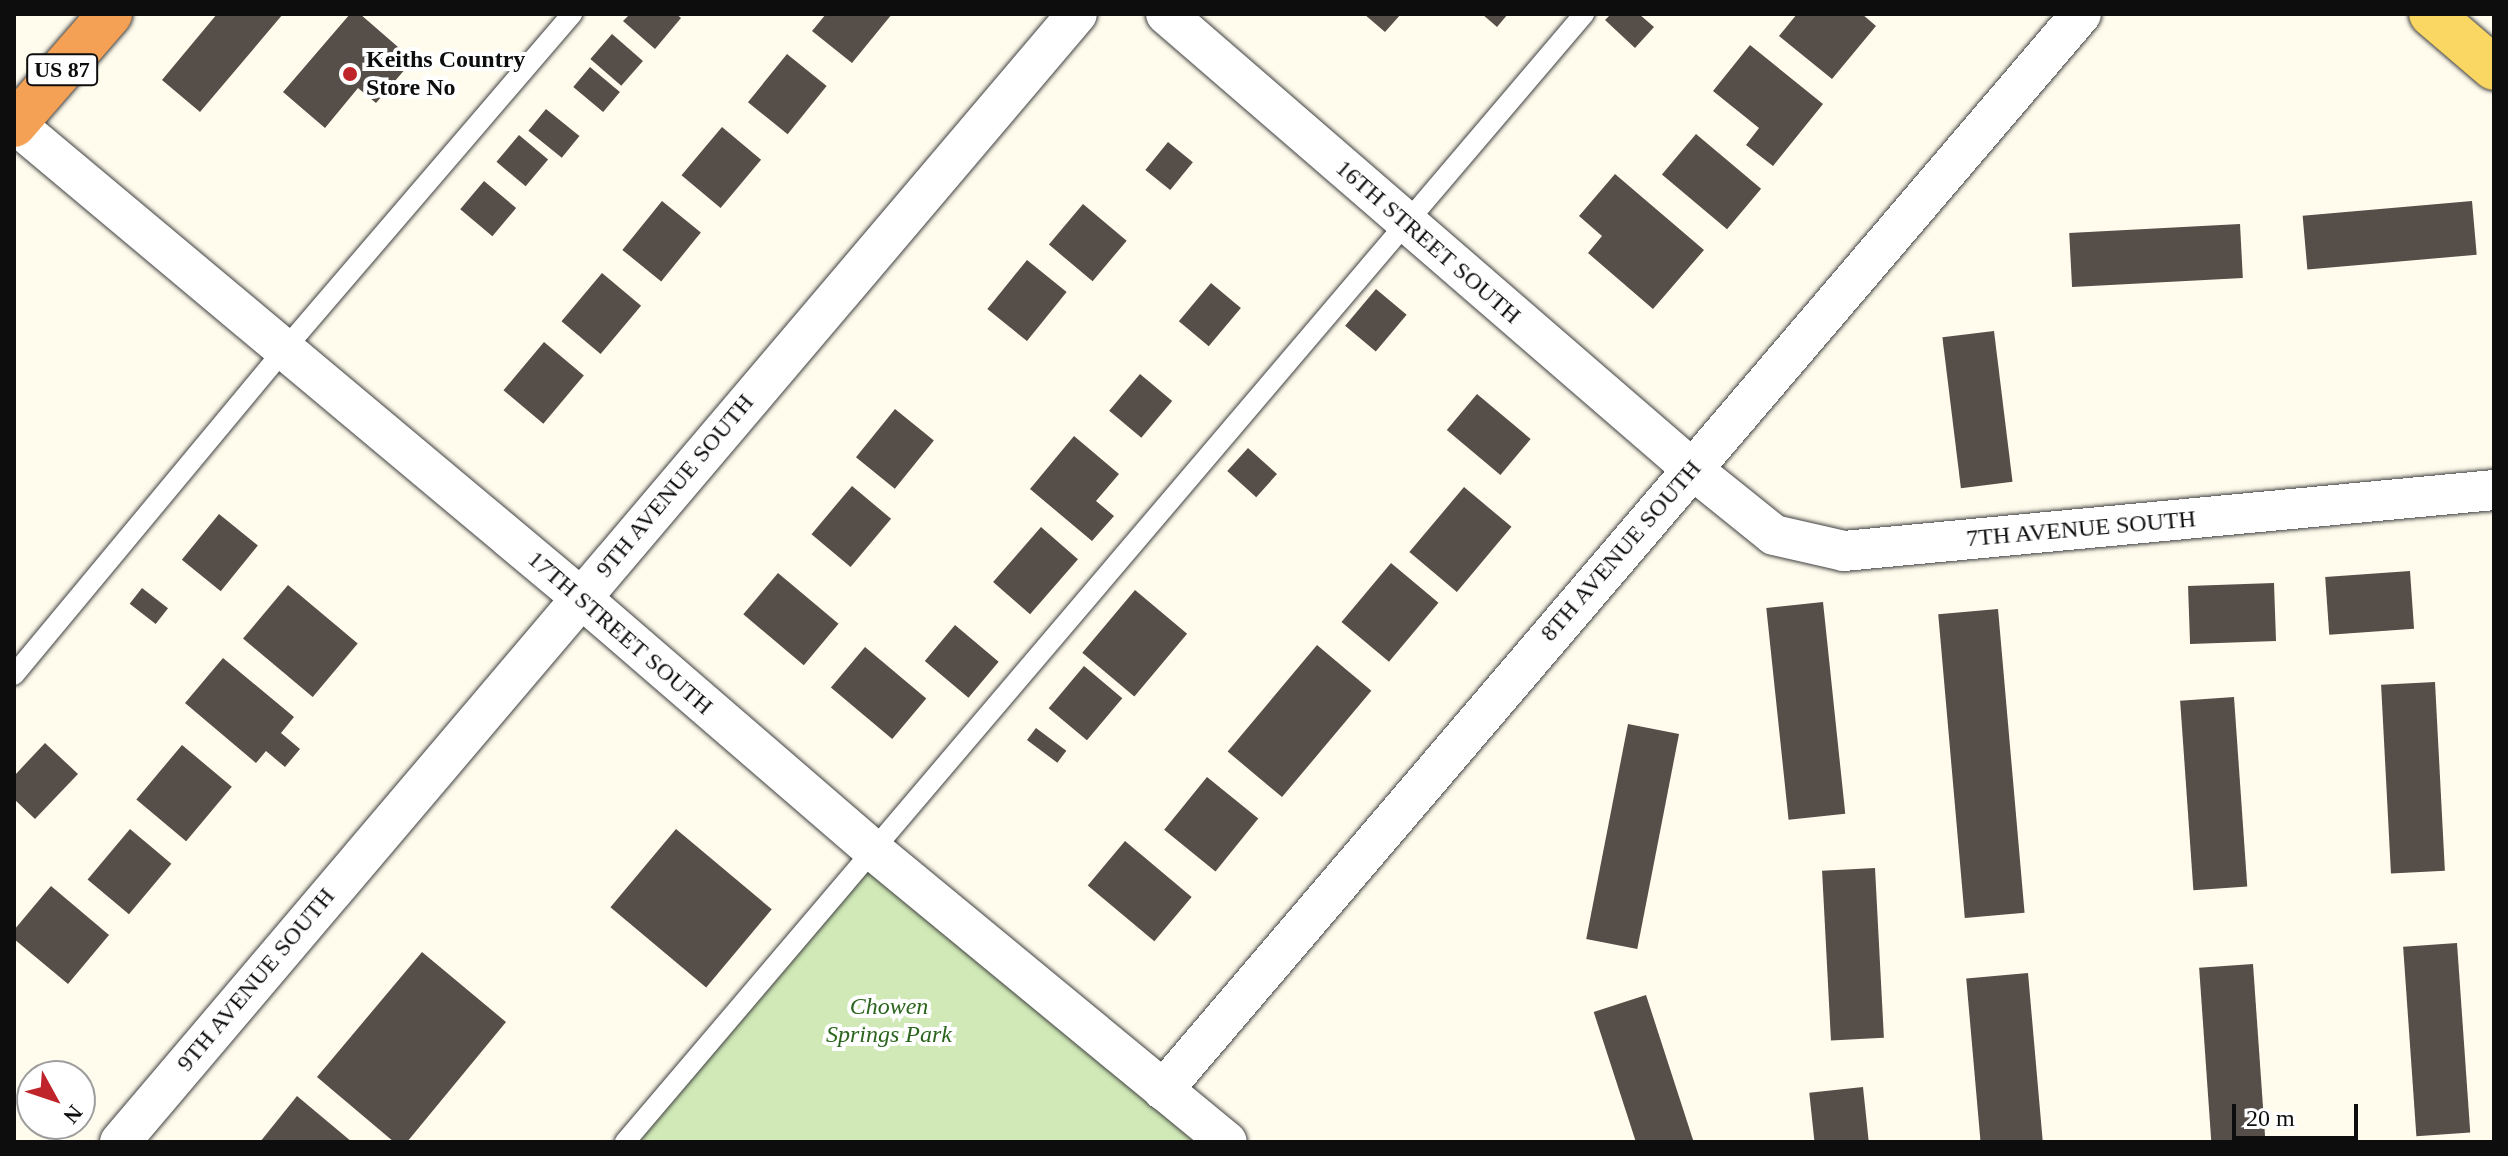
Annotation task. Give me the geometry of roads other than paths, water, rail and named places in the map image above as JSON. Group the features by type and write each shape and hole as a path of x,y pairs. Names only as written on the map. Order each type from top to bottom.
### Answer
{"highway":[{"name":"US 87","path":"14,124 110,14"}],"main road":[{"path":"2431,14 2494,68"}],"street":[{"name":"9TH AVENUE SOUTH","path":"120,1142 1077,14"},
{"name":"16TH STREET SOUTH","path":"1166,14 1692,469"},
{"name":"8TH AVENUE SOUTH","path":"1163,1090 2081,14"},
{"name":"17TH STREET SOUTH","path":"14,124 580,597 874,851 1227,1142"},
{"name":"7TH AVENUE SOUTH","path":"1692,469 1774,535 1844,551 2494,490"}],"lane":[{"path":"14,675 284,350 572,14"},
{"path":"625,1142 1584,14"}],"place":[{"name":"Keiths Country Store No","path":"350,74"}],"park label":[{"name":"Chowen Springs Park","path":"889,1021"}]}
